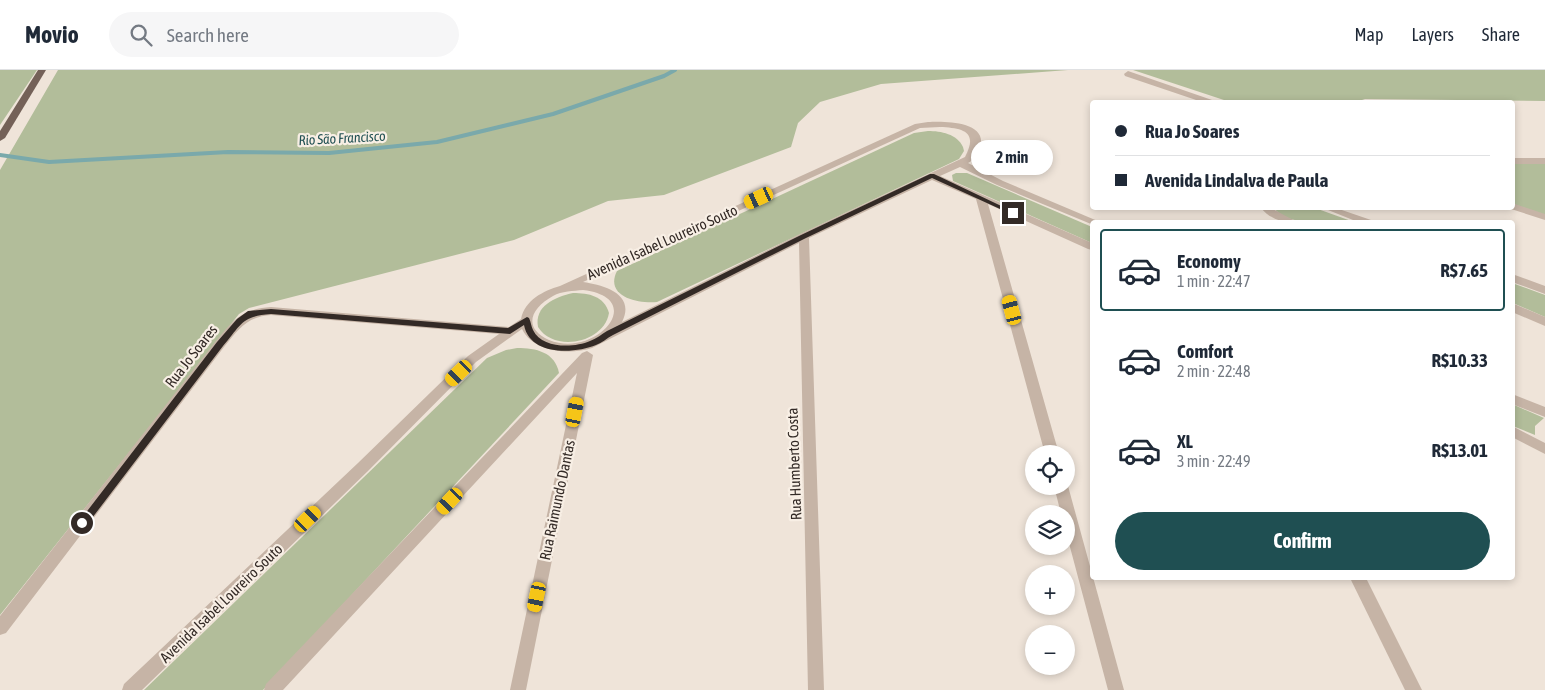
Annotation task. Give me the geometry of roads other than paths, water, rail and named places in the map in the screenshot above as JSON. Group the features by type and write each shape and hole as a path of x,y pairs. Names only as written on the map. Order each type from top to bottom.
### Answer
{"main road":[{"path":"0,138 42,70"}],"street":[{"path":"1128,74 1203,100"},
{"name":"Avenida Isabel Loureiro Souto","path":"130,690 363,467 472,359 527,320 535,303 548,293 918,126 933,123 950,123 974,134 977,140 976,148 969,159 804,236 610,333 595,343 579,347 563,348 548,346 536,339 529,330 527,320"},
{"path":"1515,161 1545,161"},
{"path":"960,163 1000,183 1090,220"},
{"path":"932,176 1090,247"},
{"path":"982,199 1050,445"},
{"path":"1515,207 1545,217"},
{"path":"1268,210 1288,220"},
{"path":"1334,210 1361,220"},
{"name":"Rua Humberto Costa","path":"804,236 816,690"},
{"path":"1515,279 1545,290"},
{"name":"Avenida Isabel Loureiro Souto","path":"565,286 581,284 596,286 609,292 618,300 621,310 618,322 610,333"},
{"path":"1515,308 1545,322"},
{"name":"Rua Jo Soares","path":"0,628 220,344 240,321 250,313 271,311 510,331"},
{"name":"Rua Raimundo Dantas","path":"518,690 586,356 595,343"},
{"path":"272,690 586,356"},
{"path":"1515,400 1545,412"},
{"path":"1515,432 1545,448"},
{"path":"1063,495 1116,690"},
{"path":"1359,580 1414,690"}],"waterway":[{"name":"Rio São Francisco","path":"0,155 49,162 228,152 329,153 437,142 553,114 664,76 675,70"}]}
